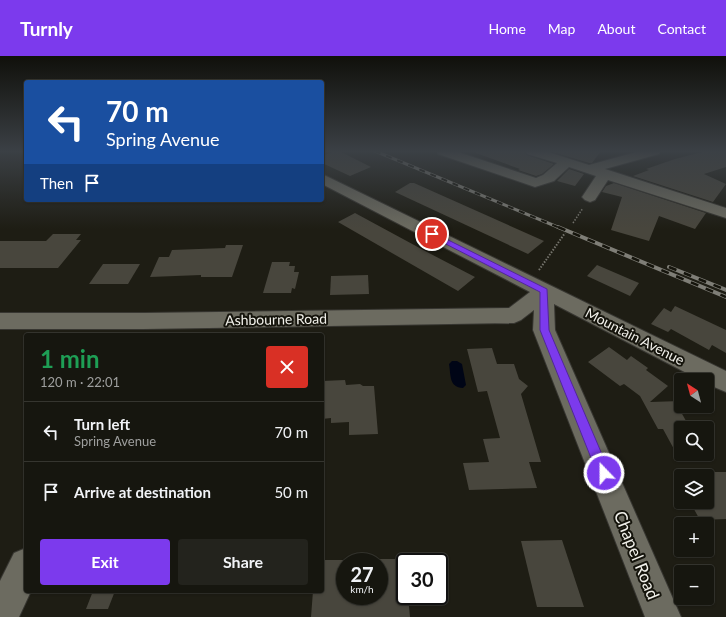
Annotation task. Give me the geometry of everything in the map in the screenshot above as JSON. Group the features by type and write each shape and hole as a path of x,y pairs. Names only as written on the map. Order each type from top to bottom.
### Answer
{"street":[{"path":"516,177 535,184 541,183 550,177"},
{"path":"590,197 602,177"},
{"path":"618,177 724,211"},
{"name":"Mountain Avenue","path":"324,179 726,382"},
{"name":"Ashbourne Road","path":"0,321 141,328 514,315 537,287"},
{"name":"Chapel Road","path":"537,287 544,330 663,617"},
{"path":"1,617 24,569"}],"path":[{"path":"537,287 565,233"}],"water":[{"path":"452,361 457,361 462,364 466,385 463,388 455,386 453,383 449,364"}],"building":[{"path":"561,177 582,177 575,186 557,181"},
{"path":"637,177 711,177 726,184 713,202"},
{"path":"410,183 414,183 544,241 528,254 395,192"},
{"path":"614,183 706,213 695,229 659,216 649,241 611,230 622,197 602,192 606,186"},
{"path":"355,213 475,277 458,291 338,222"},
{"path":"53,234 81,234 76,240 81,240 58,268 0,268 0,241 46,241"},
{"path":"226,245 243,245 232,277 201,277 201,275 150,277 159,257 169,257 172,250 225,248"},
{"path":"272,262 290,262 289,266 295,266 294,272 299,272 295,289 292,288 291,293 263,293"},
{"path":"103,264 140,264 128,284 89,284"},
{"path":"597,265 639,283 630,296 587,276"},
{"path":"368,275 369,294 330,295 331,276"},
{"path":"675,306 726,330 726,353 712,345 709,350 671,329 668,332 651,324 664,308 671,312"},
{"path":"609,347 627,360 631,356 648,368 646,370 668,386 650,402 674,401 674,413 682,413 686,421 674,421 674,449 663,429 658,429 640,396 624,384 620,386 588,362"},
{"path":"492,348 497,364 514,364 519,379 528,386 521,394 541,462 529,462 537,488 469,490 463,463 489,462 483,439 500,438 487,391 478,392 467,349"},
{"path":"345,380 346,385 360,384 363,386 374,386 378,434 349,435 349,422 331,423 331,418 324,419 324,381"},
{"path":"714,472 726,472 726,519 714,519 714,517 698,517 694,509 714,509"},
{"path":"562,540 584,607 537,607 521,541"},
{"path":"388,559 396,559 396,605 409,605 410,617 311,617 313,593 324,593 324,560 336,560 336,605 388,605"},
{"path":"92,593 114,593 108,609 86,609"}],"railway":[{"path":"438,177 560,228"},
{"path":"558,227 726,297"},
{"path":"669,267 726,290"}],"route":[{"path":"432,234 544,291 544,330 604,473"}]}
